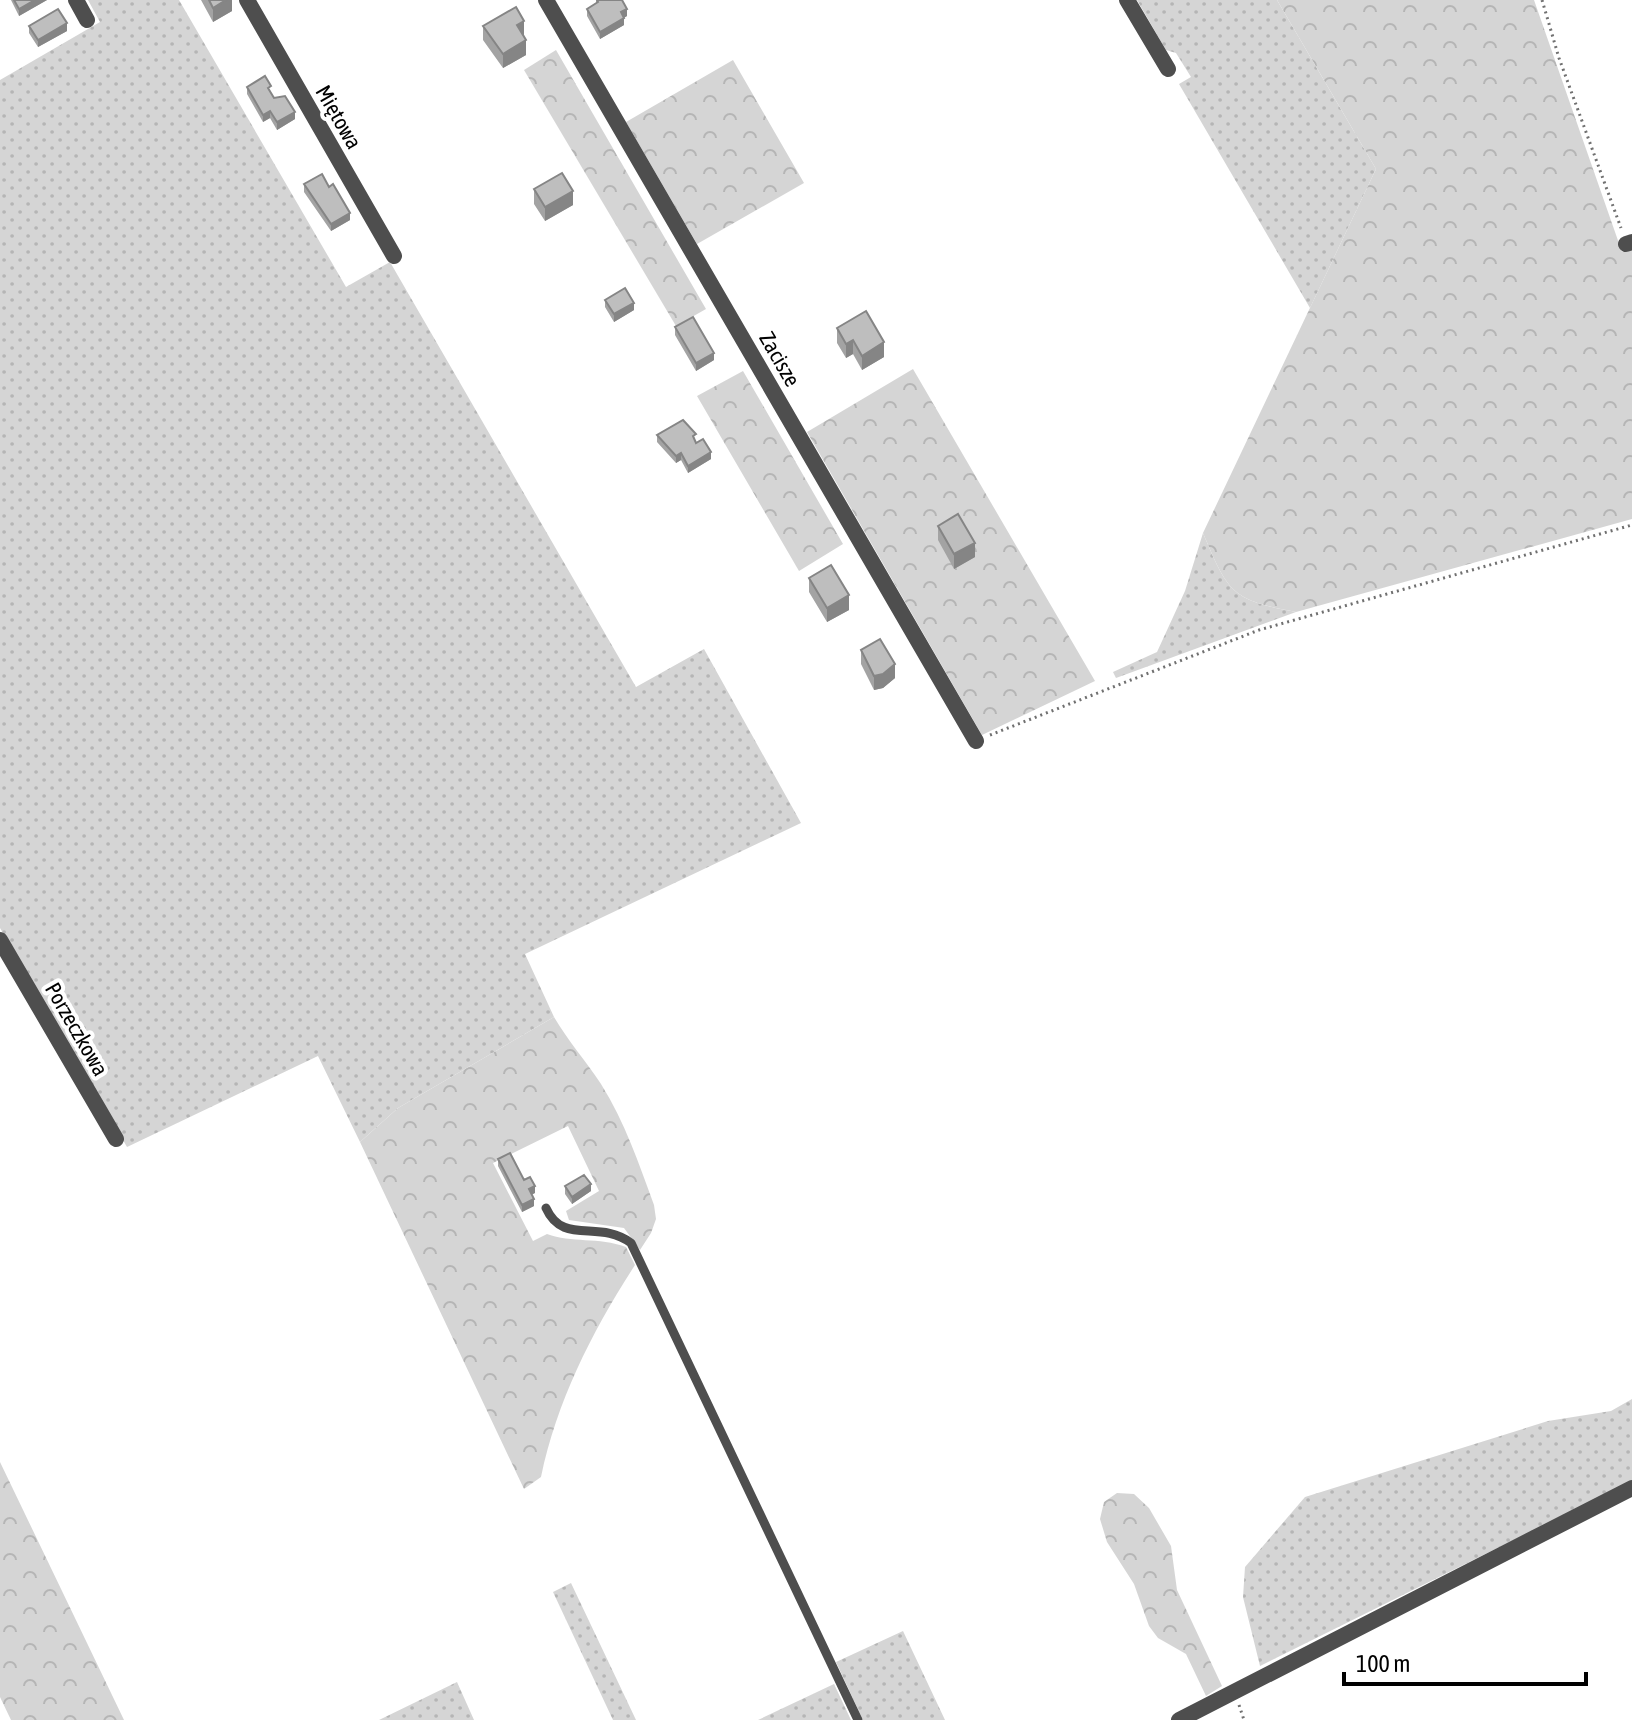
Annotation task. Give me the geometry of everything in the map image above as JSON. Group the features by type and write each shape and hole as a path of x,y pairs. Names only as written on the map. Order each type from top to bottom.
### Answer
{"street":[{"path":"76,0 87,20"},
{"name":"Miętowa","path":"247,0 394,256"},
{"name":"Zacisze","path":"546,0 976,741"},
{"path":"1127,0 1168,69"},
{"name":"Porzeczkowa","path":"0,940 116,1139"},
{"path":"1179,1720 1632,1488"}],"lane":[{"path":"546,1208 553,1223 560,1228 605,1230 631,1243 858,1720"}],"path":[{"path":"1542,0 1559,58 1629,243"},
{"path":"976,741 1028,717 1196,657 1259,630 1632,525"}],"green space":[{"path":"88,0 179,0 346,287 390,262 636,687 704,649 801,823 525,954 554,1017 398,1108 360,1142 318,1056 127,1147 0,928 0,80 100,22"},
{"path":"1137,0 1277,0 1376,169 1310,308 1179,84 1191,77 1176,53 1166,50"},
{"path":"1277,0 1534,0 1622,252 1632,249 1632,519 1296,612 1258,603 1234,590 1226,581 1203,533 1376,169"},
{"path":"556,50 706,309 676,326 524,70"},
{"path":"733,60 804,183 697,244 626,122"},
{"path":"913,369 1095,681 982,735 807,432"},
{"path":"743,371 843,544 799,571 697,396"},
{"path":"1203,533 1219,569 1234,590 1258,603 1296,612 1116,678 1113,672 1157,652 1185,591"},
{"path":"554,1017 601,1084 617,1113 643,1174 656,1219 640,1250 624,1228 569,1220 566,1211 599,1191 568,1126 493,1163 533,1241 547,1234 616,1244 626,1247 635,1265 578,1366 548,1448 541,1477 524,1489 360,1142 398,1108"},
{"path":"1632,1399 1632,1481 1260,1666 1243,1597 1245,1567 1305,1497 1548,1421 1611,1411"},
{"path":"0,1462 124,1720 11,1720 0,1697"},
{"path":"1117,1493 1134,1494 1149,1508 1171,1546 1177,1590 1222,1686 1206,1696 1186,1654 1158,1638 1149,1626 1134,1584 1107,1542 1100,1519 1104,1502"},
{"path":"571,1583 636,1720 613,1720 553,1592"},
{"path":"903,1631 945,1720 863,1720 836,1662"},
{"path":"457,1682 474,1720 379,1720"},
{"path":"834,1684 851,1720 758,1720"}],"building":[{"path":"14,0 35,0 19,9"},
{"path":"209,0 226,0 213,8"},
{"path":"597,0 622,0 627,9 621,12 624,18 600,32 587,9"},
{"path":"516,7 524,21 517,25 526,40 503,54 483,26"},
{"path":"58,9 67,23 38,40 29,26"},
{"path":"265,76 274,98 285,96 295,112 277,122 270,111 263,115 247,87"},
{"path":"562,173 573,191 545,207 534,189"},
{"path":"322,174 329,187 333,184 350,213 331,224 304,184"},
{"path":"625,288 634,303 614,314 605,300"},
{"path":"866,311 884,342 862,356 853,340 846,344 837,328"},
{"path":"693,317 714,353 696,363 675,327"},
{"path":"683,420 696,434 693,436 696,443 703,439 711,452 688,466 681,453 676,456 657,435"},
{"path":"958,514 975,543 954,554 938,526"},
{"path":"831,565 849,595 827,608 809,578"},
{"path":"880,639 895,664 883,674 874,676 861,650"},
{"path":"510,1153 524,1180 530,1177 535,1186 529,1189 534,1199 522,1205 498,1159"},
{"path":"584,1175 591,1184 572,1197 565,1186"}]}
